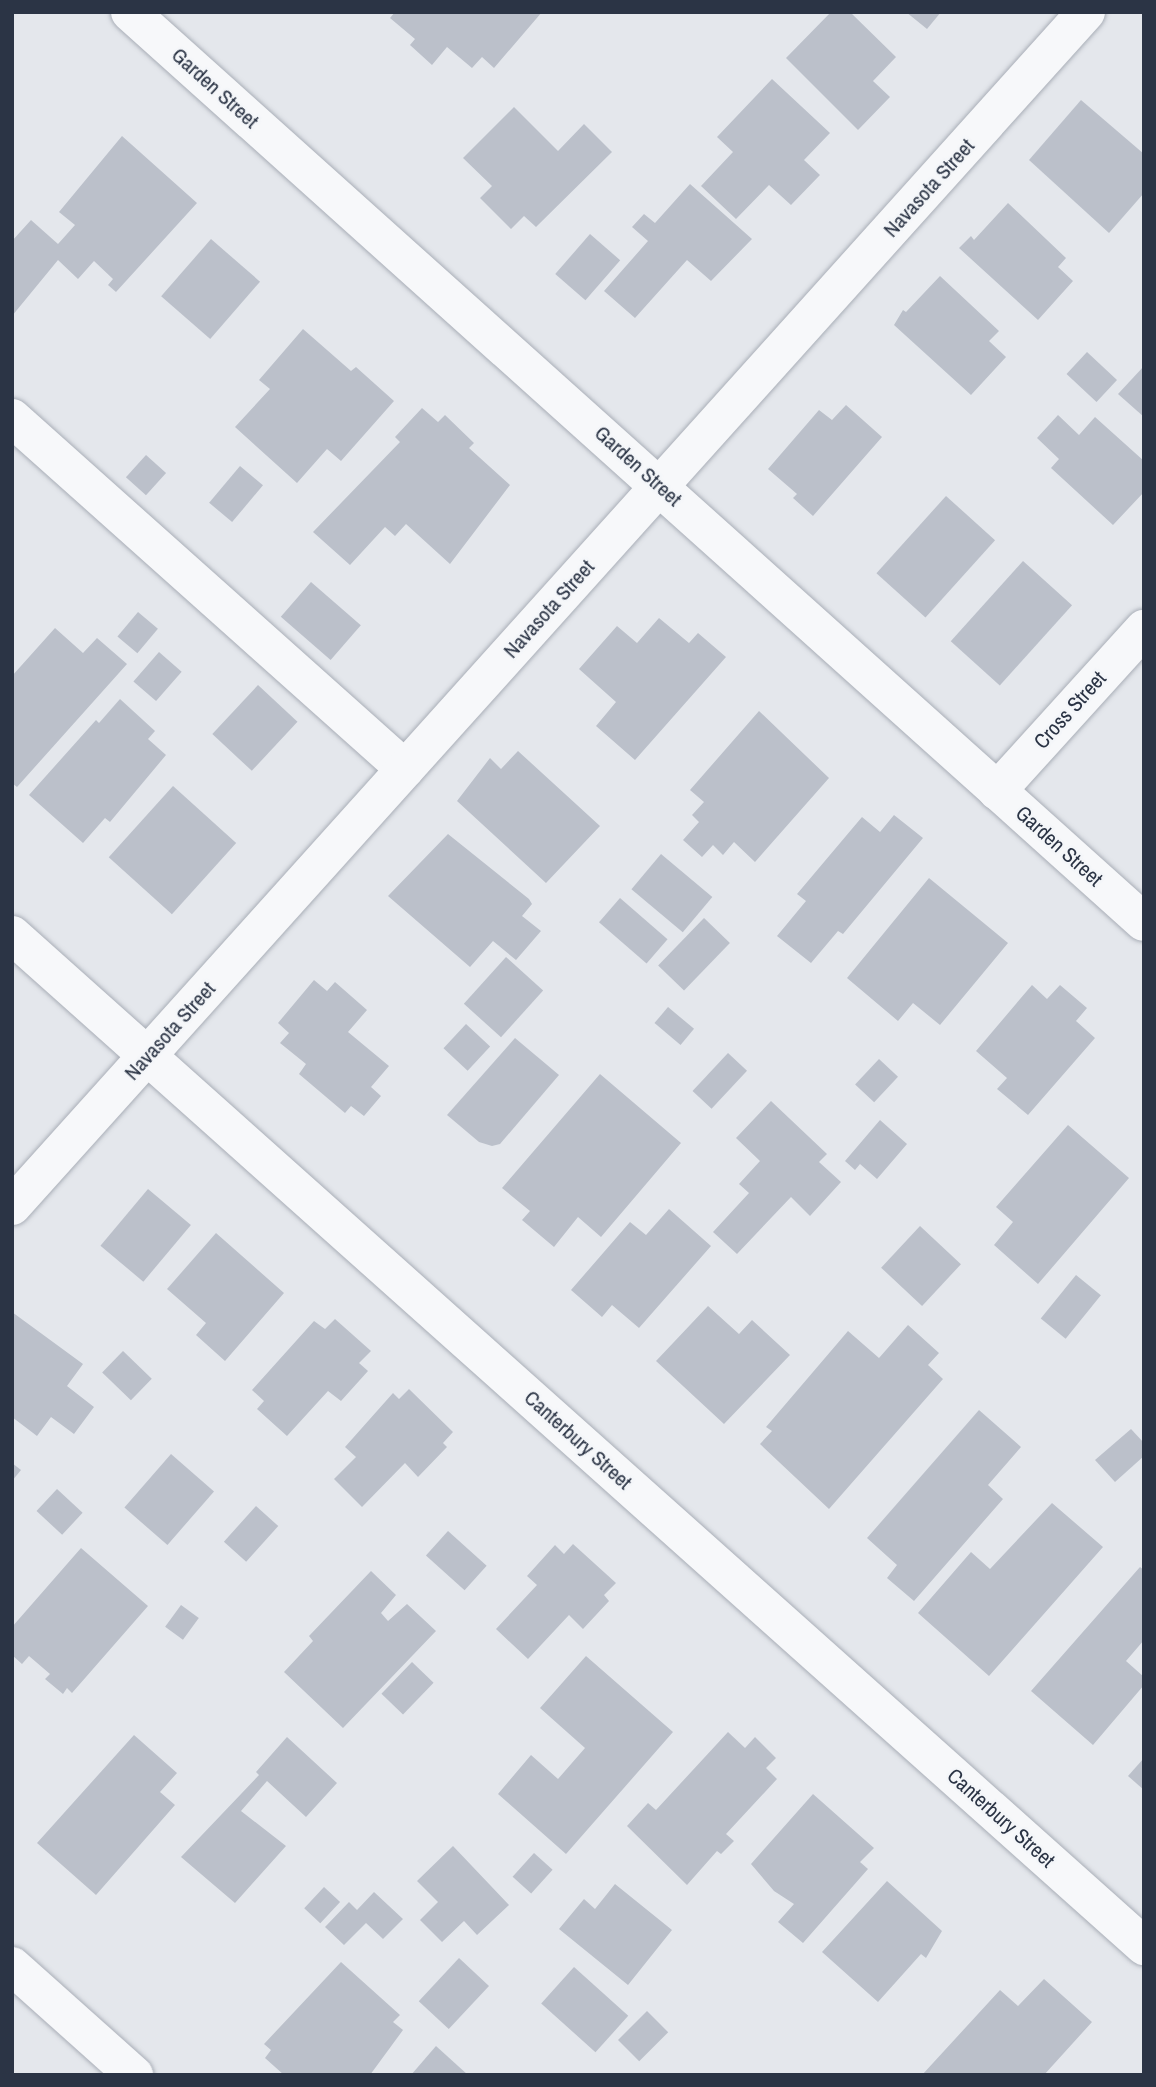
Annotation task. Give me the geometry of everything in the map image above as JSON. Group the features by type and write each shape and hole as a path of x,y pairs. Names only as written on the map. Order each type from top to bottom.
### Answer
{"street":[{"name":"Garden Street","path":"130,12 1144,922"},
{"name":"Navasota Street","path":"12,1206 1086,12"},
{"path":"12,418 405,769"},
{"name":"Cross Street","path":"997,791 1144,629"},
{"name":"Canterbury Street","path":"12,935 1144,1946"},
{"path":"12,1966 134,2075"}],"building":[{"path":"395,12 542,12 494,68 482,57 472,68 447,47 432,65 410,45 415,39 390,18"},
{"path":"831,12 850,12 896,57 873,81 890,97 858,130 786,58"},
{"path":"906,12 941,12 927,29"},
{"path":"772,79 830,133 804,160 820,175 791,205 769,185 736,219 701,186 733,152 717,137"},
{"path":"1081,100 1144,154 1144,193 1109,233 1029,160"},
{"path":"514,107 558,151 584,124 612,152 536,227 524,216 511,229 480,198 492,186 463,158"},
{"path":"122,136 197,203 116,292 108,285 113,279 94,261 78,279 58,260 12,316 12,241 31,220 58,244 75,225 59,212"},
{"path":"690,184 752,239 711,281 687,260 635,318 604,291 648,241 632,227 644,214 655,223"},
{"path":"1008,203 1066,258 1058,267 1073,281 1038,320 959,248 971,236 974,240"},
{"path":"590,234 620,260 585,300 555,274"},
{"path":"211,239 260,282 210,339 161,296"},
{"path":"940,276 999,331 989,341 1006,357 971,395 894,325 903,310 906,312"},
{"path":"303,329 351,371 356,367 394,401 341,461 327,449 297,483 235,427 270,389 259,380"},
{"path":"1087,352 1117,380 1097,402 1067,374"},
{"path":"1144,366 1144,417 1118,394"},
{"path":"846,405 882,437 813,516 793,498 797,494 768,469 819,410 832,420"},
{"path":"422,408 438,422 445,415 474,443 469,448 510,485 450,564 406,524 395,536 385,527 350,565 313,532 400,442 395,437"},
{"path":"1058,415 1079,435 1095,417 1144,461 1144,492 1113,525 1051,468 1059,459 1037,438"},
{"path":"146,455 166,473 146,495 126,477"},
{"path":"240,466 263,485 232,522 209,503"},
{"path":"946,496 995,540 925,617 876,573"},
{"path":"1023,561 1072,605 1000,685 951,641"},
{"path":"311,582 361,625 331,660 281,617"},
{"path":"138,612 158,629 137,653 117,637"},
{"path":"659,618 689,643 698,633 726,657 635,760 596,726 616,702 579,669 617,626 637,643"},
{"path":"55,628 83,653 97,638 127,664 17,787 12,783 12,676"},
{"path":"159,652 182,672 156,701 133,681"},
{"path":"258,685 297,722 252,771 212,734"},
{"path":"120,699 155,731 148,739 166,755 110,822 105,818 83,843 29,795 96,720 99,723"},
{"path":"759,711 829,778 755,862 734,842 723,855 713,845 702,857 683,840 699,822 692,815 704,802 690,790"},
{"path":"518,751 600,826 546,883 457,801 490,758 501,769"},
{"path":"173,786 236,843 172,914 109,857"},
{"path":"894,815 923,838 843,934 838,931 811,963 777,936 806,901 797,894 862,817 880,832"},
{"path":"448,834 532,904 522,916 541,931 516,960 493,941 470,967 388,896"},
{"path":"661,854 712,897 683,932 631,889"},
{"path":"929,878 1008,943 940,1025 913,1003 898,1021 847,978"},
{"path":"620,898 668,939 647,963 599,922"},
{"path":"704,918 730,943 684,990 658,965"},
{"path":"506,957 543,990 501,1037 464,1004"},
{"path":"314,980 327,991 335,982 367,1010 348,1032 389,1066 371,1087 381,1096 364,1116 351,1106 345,1113 299,1074 306,1064 280,1043 289,1033 278,1023"},
{"path":"1032,985 1047,999 1060,985 1087,1008 1076,1021 1095,1038 1028,1115 997,1089 1007,1078 976,1051"},
{"path":"668,1007 694,1029 681,1045 655,1023"},
{"path":"466,1024 490,1047 468,1071 443,1048"},
{"path":"515,1038 559,1075 500,1144 492,1146 479,1142 447,1115"},
{"path":"728,1053 747,1071 712,1109 693,1091"},
{"path":"879,1059 898,1077 874,1102 855,1085"},
{"path":"600,1074 681,1143 601,1237 578,1217 554,1247 522,1220 530,1211 502,1188"},
{"path":"771,1101 827,1154 819,1162 841,1182 810,1216 791,1197 737,1254 713,1232 749,1193 739,1184 760,1161 736,1138"},
{"path":"880,1120 907,1144 877,1179 860,1164 855,1170 845,1161"},
{"path":"1068,1125 1129,1178 1038,1284 994,1245 1013,1222 996,1207"},
{"path":"148,1189 191,1225 143,1282 100,1246"},
{"path":"669,1209 711,1246 639,1328 612,1305 602,1317 571,1290 630,1222 646,1235"},
{"path":"920,1226 961,1264 922,1306 881,1268"},
{"path":"216,1233 284,1293 225,1361 196,1335 206,1323 167,1289"},
{"path":"1076,1275 1101,1295 1066,1339 1041,1319"},
{"path":"708,1306 739,1334 752,1320 790,1355 724,1424 656,1361"},
{"path":"12,1312 83,1364 67,1386 94,1407 74,1434 51,1417 37,1436 12,1417"},
{"path":"335,1319 371,1351 359,1363 368,1371 341,1401 328,1391 287,1436 257,1409 264,1401 252,1390 314,1321 325,1329"},
{"path":"908,1325 939,1353 928,1365 943,1379 829,1509 760,1444 772,1431 766,1427 848,1331 879,1358"},
{"path":"123,1351 152,1379 131,1400 102,1373"},
{"path":"409,1389 453,1432 443,1443 447,1447 418,1477 405,1463 362,1507 334,1479 356,1457 345,1447 393,1393 399,1399"},
{"path":"979,1410 1021,1447 988,1485 1003,1499 914,1601 887,1578 897,1565 867,1538"},
{"path":"1131,1429 1144,1443 1144,1456 1115,1482 1095,1460"},
{"path":"171,1454 214,1491 167,1545 124,1508"},
{"path":"12,1463 21,1470 12,1481"},
{"path":"57,1489 83,1513 62,1535 37,1511"},
{"path":"1052,1503 1103,1547 989,1676 918,1613 971,1552 990,1569"},
{"path":"256,1506 278,1526 246,1562 224,1542"},
{"path":"448,1531 487,1566 465,1590 426,1556"},
{"path":"573,1544 616,1583 604,1595 609,1601 583,1629 569,1615 528,1659 496,1629 537,1585 527,1576 555,1545 564,1554"},
{"path":"81,1548 148,1606 72,1693 67,1688 63,1694 45,1679 50,1674 29,1656 22,1664 12,1655 12,1627"},
{"path":"1140,1567 1144,1570 1144,1640 1126,1661 1144,1677 1144,1685 1093,1745 1031,1691"},
{"path":"371,1571 396,1595 381,1613 388,1621 407,1604 436,1631 343,1728 284,1672 313,1641 309,1636"},
{"path":"181,1605 199,1618 183,1640 165,1627"},
{"path":"586,1656 673,1732 566,1854 498,1794 531,1755 558,1779 585,1748 540,1708"},
{"path":"412,1662 434,1683 403,1714 381,1694"},
{"path":"728,1732 745,1748 755,1737 776,1758 766,1768 777,1779 726,1834 734,1841 721,1854 717,1851 687,1885 627,1826 648,1803 656,1810"},
{"path":"134,1735 177,1773 160,1792 175,1805 96,1895 37,1843"},
{"path":"287,1737 337,1783 306,1817 267,1781 241,1811 286,1846 235,1903 181,1857 259,1775 256,1772"},
{"path":"1144,1758 1144,1790 1128,1776"},
{"path":"813,1794 874,1848 860,1862 868,1869 803,1943 778,1922 794,1904 774,1891 751,1864"},
{"path":"453,1846 509,1905 477,1935 464,1921 442,1942 420,1920 438,1902 417,1881"},
{"path":"534,1853 553,1870 531,1894 513,1877"},
{"path":"887,1881 942,1931 926,1958 921,1954 878,2002 822,1952"},
{"path":"615,1884 672,1930 628,1985 559,1929 584,1899 595,1909"},
{"path":"324,1887 340,1902 320,1923 304,1908"},
{"path":"374,1892 403,1919 383,1939 366,1923 344,1945 325,1927 349,1902 357,1910"},
{"path":"459,1958 489,1986 449,2029 419,2001"},
{"path":"341,1962 400,2015 393,2022 403,2030 370,2075 284,2075 265,2058 271,2050 264,2044"},
{"path":"574,1967 628,2016 595,2052 541,2003"},
{"path":"1044,1979 1092,2022 1044,2075 922,2075 1000,1990 1018,2006"},
{"path":"647,2011 668,2032 639,2061 618,2040"},
{"path":"436,2046 468,2075 411,2075"}]}
